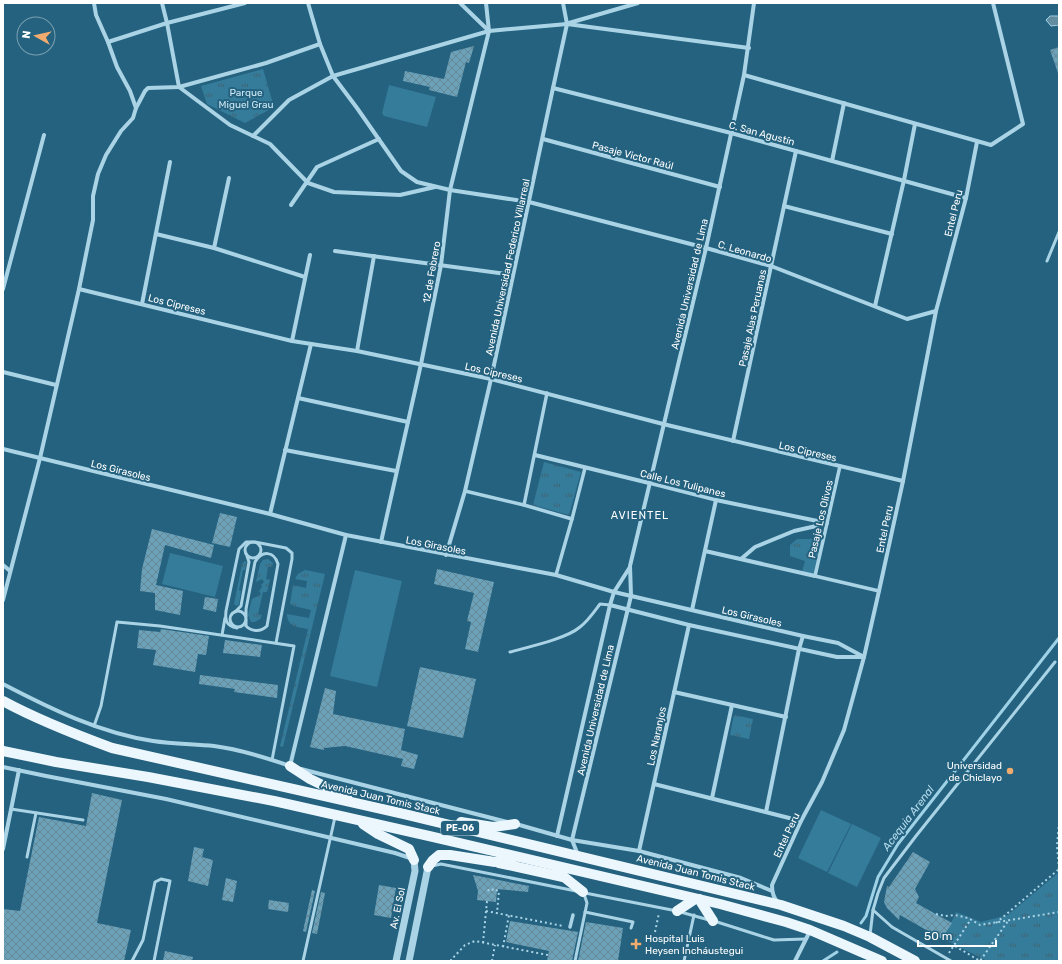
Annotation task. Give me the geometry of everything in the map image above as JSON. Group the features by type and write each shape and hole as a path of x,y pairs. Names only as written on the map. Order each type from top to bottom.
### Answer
{"main road":[{"name":"Avenida Juan Tomis Stack","path":"3,701 71,733 112,748 404,814 781,905 844,926 870,937 915,961"},
{"name":"PE-06","path":"3,751 56,762 211,789 336,815 697,899 786,922 808,935 865,957 882,961"},
{"path":"290,766 330,790 374,808"},
{"path":"404,814 454,820 493,827 515,824"},
{"path":"358,821 378,834 409,849 414,860"},
{"path":"428,867 439,855 450,855 495,862 563,877"},
{"path":"495,862 517,857"},
{"path":"548,864 583,892"},
{"path":"677,911 697,899 713,921"}],"street":[{"path":"94,3 96,15 108,42 116,67 130,91 136,108"},
{"path":"162,3 179,87 230,125 270,144 308,183 334,192 400,195 438,187"},
{"path":"108,42 167,23 245,3"},
{"name":"C. Leonardo","path":"308,3 320,44 332,76 401,171 417,182 450,190 529,202 771,266 907,319 936,311"},
{"path":"460,3 489,32"},
{"name":"12 de Febrero","path":"380,542 421,364 441,265 450,190 489,32 486,3"},
{"name":"Avenida Universidad Federico Villarreal","path":"446,555 465,491 491,379 567,24 563,3"},
{"path":"252,136 289,100 332,76 489,32 567,24 638,3"},
{"name":"Avenida Universidad de Lima","path":"572,840 631,596 630,566 720,187 749,48 754,3"},
{"path":"744,75 991,145 1023,124 993,3"},
{"path":"567,24 749,48"},
{"path":"3,600 40,458 79,289 93,220 93,196 98,174 106,155 121,131 133,118 136,108 148,88 179,87 266,62 320,44"},
{"name":"C. San Agustín","path":"553,88 731,133 966,198"},
{"path":"832,161 844,103"},
{"path":"874,306 892,234 915,124"},
{"path":"3,289 44,135"},
{"path":"291,205 308,183 317,167 379,139"},
{"name":"Pasaje Victor Raúl","path":"542,139 720,187"},
{"name":"Entel Peru","path":"772,891 772,885 822,782 844,730 864,657 903,481 936,311 966,198 977,142"},
{"name":"Pasaje Alas Peruanas","path":"733,441 796,151"},
{"path":"142,304 170,162"},
{"path":"214,248 229,178"},
{"path":"784,206 892,234"},
{"path":"156,234 214,248 305,277"},
{"path":"335,251 513,275"},
{"path":"292,341 310,255"},
{"path":"357,351 374,256"},
{"name":"Los Cipreses","path":"79,289 292,341 357,351 491,379 663,424 903,481"},
{"path":"270,514 311,344"},
{"path":"3,372 56,385"},
{"path":"524,505 547,393"},
{"path":"298,398 408,422"},
{"name":"Los Girasoles","path":"3,449 270,514 346,535 556,575 614,592 838,643 864,657"},
{"path":"285,450 396,471"},
{"name":"Calle Los Tulipanes","path":"535,455 716,500 827,524"},
{"name":"Pasaje Los Olivos","path":"815,576 840,466"},
{"path":"556,575 585,468"},
{"path":"465,491 524,505 572,519"},
{"path":"692,610 716,500"},
{"path":"741,559 755,547 794,531 827,524"},
{"path":"290,766 346,535"},
{"path":"705,551 879,591"},
{"path":"3,565 10,571"},
{"name":"Avenida Universidad de Lima","path":"557,836 610,605 614,592 630,566"},
{"path":"610,605 837,657 864,657"},
{"name":"Los Naranjos","path":"639,851 690,624"},
{"path":"766,812 799,649 803,636"},
{"name":"Avenida Juan Tomis Stack","path":"3,684 48,707 94,726 153,741 215,747 272,760 572,840 639,851 741,878 772,891"},
{"path":"674,692 786,717"},
{"path":"712,798 732,705"},
{"path":"3,767 166,799 395,853 414,860"},
{"path":"3,849 19,770"},
{"path":"654,784 802,821"},
{"path":"572,840 578,855"},
{"name":"Av. El Sol","path":"396,961 415,871 414,860"},
{"path":"408,961 428,867"},
{"path":"772,891 776,900 781,905"},
{"path":"570,928 573,915"},
{"path":"795,961 808,935"}],"lane":[{"path":"1047,261 1059,232"},
{"path":"222,635 239,549 246,542 254,542 286,548 292,553 276,643"},
{"path":"247,556 255,559 259,556 262,554 272,555 278,564 267,626 260,630 248,628 246,626 246,609 255,562 259,556 261,548 254,542"},
{"path":"237,628 232,625 229,620 230,615 241,606 249,562 244,552 246,546 254,542"},
{"path":"510,652 557,639 579,629 600,604 610,605"},
{"path":"226,611 226,621 229,626 237,628 244,625 246,618"},
{"path":"235,612 240,611 246,618"},
{"path":"94,726 101,706 117,622 160,626 294,646 272,760"},
{"path":"870,937 873,910 884,878 1055,662"},
{"path":"11,809 83,820"},
{"path":"27,857 36,813"},
{"path":"303,961 336,815"},
{"path":"428,867 442,864 677,911 774,940 808,935"},
{"path":"505,882 506,877"},
{"path":"132,961 143,940 155,882 161,879 170,881 154,961"},
{"path":"575,961 587,903 583,892"},
{"path":"873,910 892,927 951,961"},
{"path":"585,912 633,922 631,928"},
{"path":"684,961 694,916"}],"path":[{"path":"996,923 1059,869 1057,846 1059,823"},
{"path":"488,891 488,889 499,891 500,902 497,913"},
{"path":"483,943 487,901"},
{"path":"486,911 570,928"},
{"path":"936,914 945,916 955,915 971,919 980,925 1059,912"},
{"path":"503,946 509,915"},
{"path":"946,958 971,919"},
{"path":"955,946 980,961 1008,921"},
{"path":"452,961 451,960 465,945 475,941 548,955"},
{"path":"492,961 495,945"}],"green space":[{"name":"Parque Miguel Grau","path":"263,69 274,107 245,123 207,104 201,86"},
{"path":"389,85 436,97 427,127 384,116 382,113"},
{"path":"544,462 581,472 569,515 533,505"},
{"path":"797,539 815,539 821,542 814,575 802,572 805,561 790,556 790,545"},
{"path":"170,553 223,566 215,597 162,584"},
{"path":"268,559 273,563 272,567 268,567 266,579 270,580 267,592 263,592 258,614 262,615 260,619 255,622 251,622 248,615 252,599 261,594 259,591 264,582 262,579 256,582 260,564 263,560"},
{"path":"245,561 247,562 245,570 243,570 239,590 241,591 239,604 237,606 234,604 242,564"},
{"path":"305,570 325,574 283,747 280,746 308,629 291,624 287,618 287,614 309,618 311,610 290,604 293,585 306,588 307,581 295,579 298,574"},
{"path":"355,570 402,581 377,687 330,676"},
{"path":"734,715 753,719 749,739 730,735"},
{"path":"821,810 851,824 827,872 798,858"},
{"path":"852,824 881,838 857,887 828,873"},
{"path":"1059,872 1059,961 987,961 944,939 956,912 981,922 1008,915"}],"water":[{"path":"1050,16 1059,16 1059,25 1051,26 1046,20"}],"building":[{"path":"474,46 469,63 466,62 457,97 429,90 430,87 403,81 405,71 444,79 451,52"},
{"path":"1059,47 1059,73 1058,73 1050,50"},
{"path":"220,513 237,517 230,547 212,543"},
{"path":"152,529 214,545 211,558 165,545 156,585 183,591 180,615 155,610 155,593 140,591 142,569"},
{"path":"437,569 494,582 478,652 465,649 471,622 467,621 474,593 434,584"},
{"path":"205,597 218,599 216,612 203,609"},
{"path":"161,629 209,636 206,655 198,654 195,672 153,665 156,650 137,648 139,630 160,632"},
{"path":"225,640 262,645 260,657 223,653"},
{"path":"420,667 476,679 463,738 407,726"},
{"path":"200,675 278,685 277,698 234,692 235,689 199,684"},
{"path":"325,688 336,691 333,714 405,729 401,750 418,755 414,769 401,766 403,759 345,746 324,748 324,750 310,747"},
{"path":"92,793 122,800 97,923 131,930 124,961 3,961 3,909 20,911 39,817 86,826"},
{"path":"194,847 204,849 202,857 213,860 208,886 188,881"},
{"path":"913,852 930,862 915,889 919,897 916,903 952,923 942,939 900,915 899,920 887,908 884,902 887,886 889,887"},
{"path":"473,875 529,886 528,892 497,889 496,902 477,900 478,891"},
{"path":"226,878 237,881 233,902 222,900"},
{"path":"379,885 396,888 391,918 374,915"},
{"path":"312,890 315,891 306,932 303,931"},
{"path":"321,892 325,893 317,934 312,933"},
{"path":"269,900 289,903 288,912 268,909"},
{"path":"510,921 578,932 572,961 547,961 549,951 506,942"},
{"path":"586,922 623,928 618,961 578,961"},
{"path":"165,951 193,957 192,961 163,961"}],"waterway":[{"name":"Acequia Arenal","path":"861,923 866,916 878,877 898,844 1059,638"},
{"name":"Acequia Arenal","path":"823,961 837,952"}],"place":[{"name":"Universidad de Chiclayo","path":"1010,771"},
{"name":"Hospital Luis Heysen Incháustegui","path":"636,944"}],"district":[{"name":"AVIENTEL","path":"640,515"}]}
